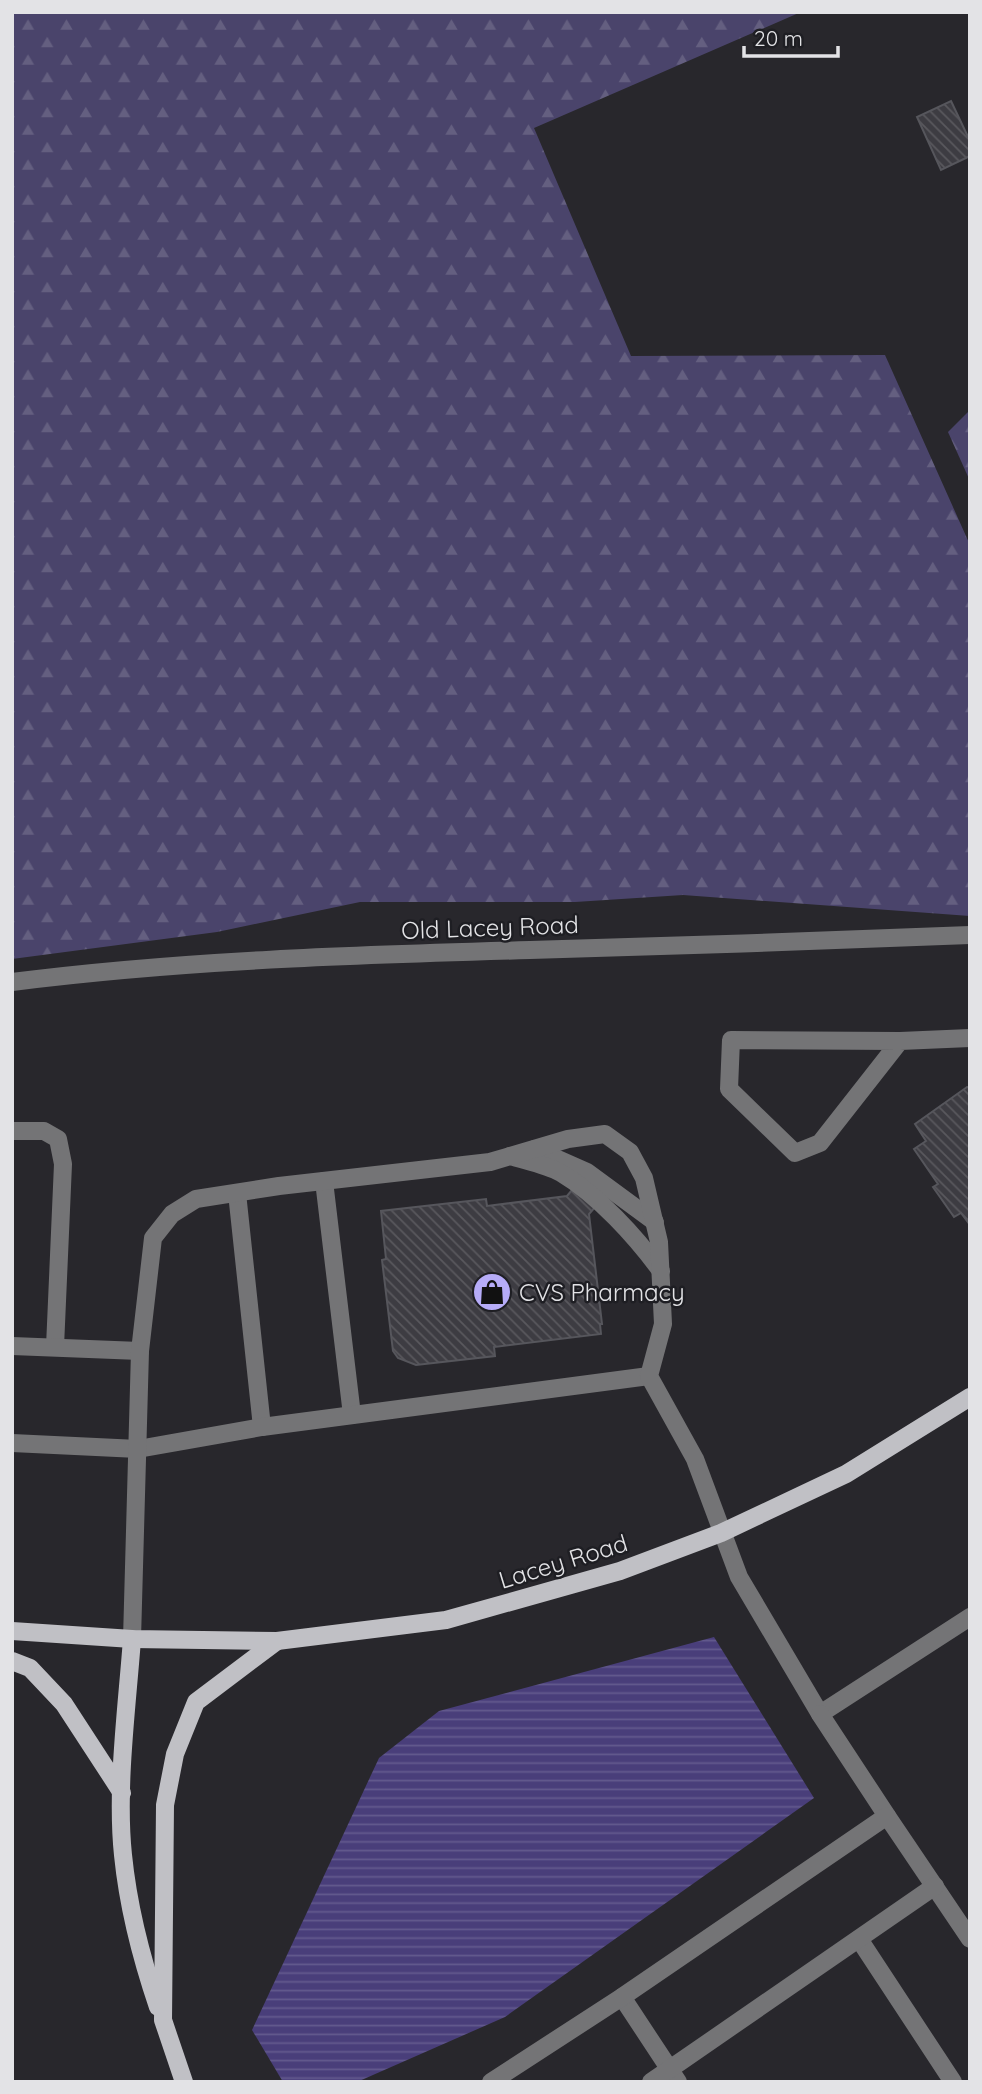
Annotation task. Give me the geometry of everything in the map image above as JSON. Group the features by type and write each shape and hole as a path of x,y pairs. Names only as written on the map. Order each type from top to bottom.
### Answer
{"main road":[{"name":"Lacey Road","path":"12,1630 132,1639 276,1641 446,1620 620,1571 721,1533 846,1474 970,1396"},
{"path":"132,1639 122,1793 122,1855 143,1963 184,2082"},
{"path":"163,2020 165,1805 175,1754 196,1702 276,1641"},
{"path":"12,1661 30,1668 64,1704 122,1793"}],"street":[{"name":"Old Lacey Road","path":"12,982 183,964 970,935"},
{"path":"900,1041 820,1143 795,1153 729,1089 731,1040 900,1041 970,1038"},
{"path":"12,1130 44,1131 58,1139 63,1164 55,1347"},
{"path":"132,1639 140,1351 153,1238 172,1214 196,1199 491,1161 568,1139 605,1134 630,1152 644,1178 659,1242 663,1324 649,1376 695,1459 738,1577 820,1714 970,1939"},
{"path":"535,1149 587,1172 655,1222"},
{"path":"510,1156 560,1172 599,1203 661,1271"},
{"path":"324,1181 352,1415"},
{"path":"237,1193 262,1427"},
{"path":"12,1346 140,1351"},
{"path":"12,1443 138,1449 262,1427 649,1376"},
{"path":"820,1714 970,1617"},
{"path":"491,2082 622,1997 887,1816"},
{"path":"651,2082 673,2075 934,1886"},
{"path":"859,1939 905,2010 941,2073 953,2082"},
{"path":"622,1997 673,2075"}],"green space":[{"path":"12,12 801,12 534,128 631,356 885,355 970,545 970,916 683,895 575,902 360,902 217,932 12,959"},
{"path":"970,410 970,481 948,432"}],"shaded area":[{"path":"714,1637 814,1798 505,2017 357,2082 283,2082 252,2030 379,1758 439,1711"}],"building":[{"path":"951,101 970,141 970,156 941,170 917,117"},
{"path":"967,1087 970,1088 970,1225 961,1213 954,1217 933,1187 938,1184 914,1149 926,1141 915,1124"},
{"name":"CVS Pharmacy","path":"587,1172 609,1191 589,1214 601,1334 494,1347 495,1356 416,1365 398,1358 393,1351 382,1260 386,1259 381,1211 486,1199 487,1206 567,1196"}],"place":[{"name":"CVS Pharmacy","path":"492,1292"}]}
